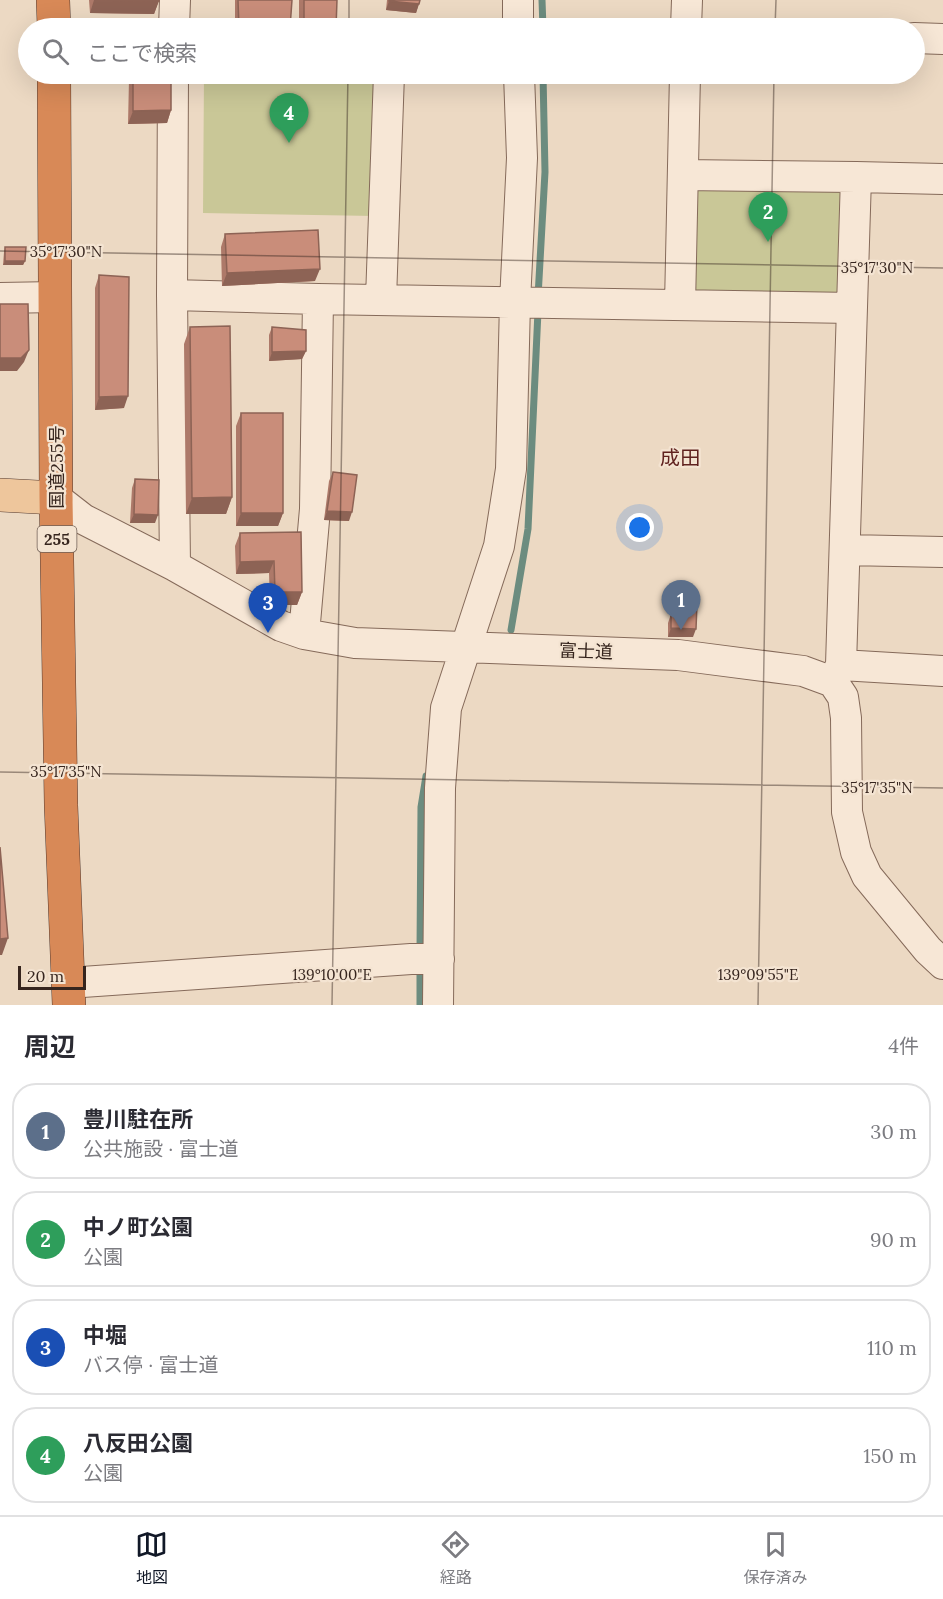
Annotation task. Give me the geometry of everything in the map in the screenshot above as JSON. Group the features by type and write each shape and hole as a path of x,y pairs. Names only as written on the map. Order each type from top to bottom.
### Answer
{"highway":[{"path":"53,0 54,18"},
{"name":"国道255号","path":"54,84 56,498 61,805 69,994"}],"main road":[{"path":"0,495 56,498"}],"street":[{"path":"174,0 174,18"},
{"path":"518,0 518,18"},
{"path":"686,18 687,0"},
{"path":"925,38 943,39"},
{"path":"173,84 172,295 175,566"},
{"path":"381,299 389,84"},
{"path":"438,1005 426,959 446,708 499,546 506,512 530,302 519,84"},
{"path":"680,305 685,84"},
{"path":"683,175 943,179"},
{"path":"856,177 846,550 837,673 846,718 847,812 856,852 867,876 928,950 943,964"},
{"path":"172,295 852,308"},
{"path":"0,298 55,297"},
{"path":"304,634 315,509 318,299"},
{"name":"富士道","path":"56,498 83,519 175,566 281,626 304,634 355,643 689,657 837,673 943,671"},
{"path":"846,550 943,552"},
{"path":"69,994 426,959"}],"shaded area":[{"path":"204,84 377,84 375,216 203,213"},
{"path":"701,185 836,188 843,195 841,292 834,298 698,296 691,289 696,191"}],"building":[{"path":"94,0 159,0 159,1"},
{"path":"238,0 292,0 291,18 239,18"},
{"path":"304,0 337,0 336,18 304,18"},
{"path":"389,0 420,0 419,4"},
{"path":"133,84 171,84 171,110 133,111"},
{"path":"318,230 320,269 227,273 225,234"},
{"path":"5,247 26,247 25,261 5,261"},
{"path":"99,275 129,277 128,396 99,397"},
{"path":"0,304 28,304 29,350 21,358 0,358"},
{"path":"230,326 232,497 192,498 190,327"},
{"path":"272,327 306,330 306,351 272,352"},
{"path":"241,413 283,413 283,513 241,513"},
{"path":"333,472 357,475 352,512 327,511"},
{"path":"135,479 159,480 158,515 134,514"},
{"path":"301,532 302,592 275,592 274,561 240,562 240,533"},
{"path":"677,603 697,603 696,629 671,628 671,614 677,614"},
{"path":"0,847 8,938 0,939"}],"waterway":[{"path":"542,0 543,18"},
{"path":"538,297 545,172 543,84"},
{"path":"511,630 528,529 538,311"},
{"path":"420,951 421,807 426,776"},
{"path":"420,966 420,1005"}],"place":[{"name":"八反田公園","path":"289,143"},
{"name":"中ノ町公園","path":"768,242"},
{"name":"豊川駐在所","path":"681,630"},
{"name":"中堀","path":"268,633"}],"district":[{"name":"成田","path":"680,457"}]}
